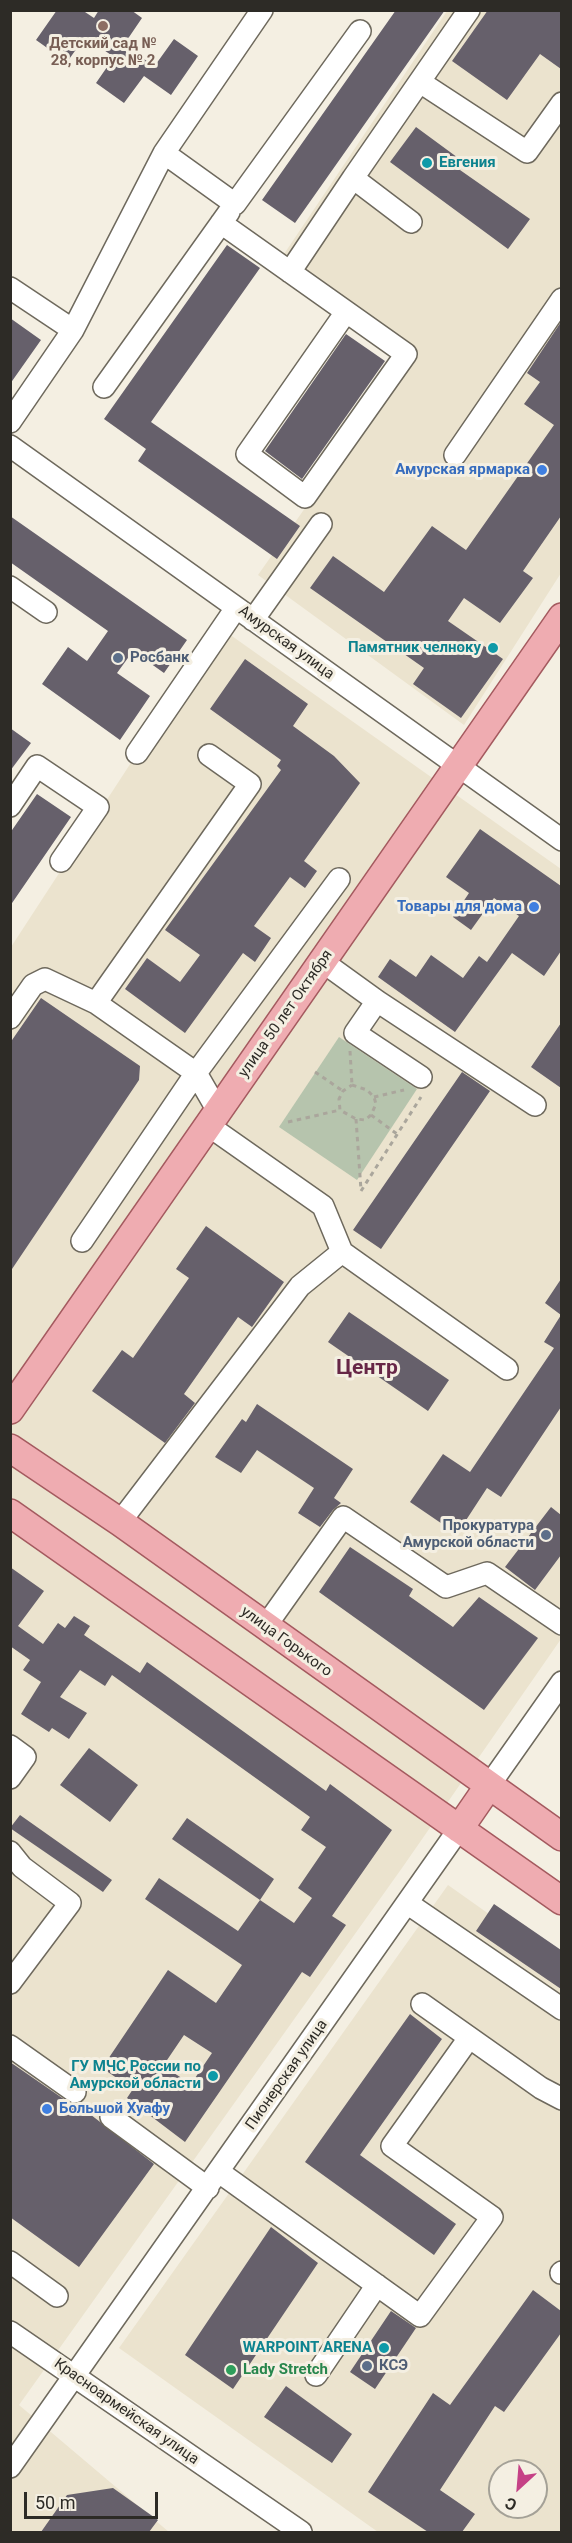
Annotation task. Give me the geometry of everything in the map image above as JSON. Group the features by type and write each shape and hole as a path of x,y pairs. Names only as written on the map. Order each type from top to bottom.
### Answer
{"main road":[{"name":"улица 50 лет Октября","path":"10,1410 561,617"},
{"name":"улица Горького","path":"10,1448 120,1522 561,1837"},
{"path":"10,1513 561,1901"},
{"name":"Пионерская улица","path":"459,1829 488,1787"}],"street":[{"path":"10,422 72,330 164,153 262,10"},
{"path":"290,272 469,10"},
{"path":"104,387 360,31"},
{"path":"420,82 527,152 561,103"},
{"path":"164,153 235,204"},
{"path":"353,178 411,222"},
{"path":"221,223 406,354 305,497 248,454 346,312"},
{"path":"10,288 72,330"},
{"path":"455,455 561,299"},
{"name":"Амурская улица","path":"10,446 561,840"},
{"path":"137,753 244,614 321,524"},
{"path":"10,587 46,612"},
{"path":"96,1004 250,784 209,755"},
{"path":"10,806 37,766 98,807 60,861"},
{"path":"82,1241 196,1073 339,879"},
{"path":"323,962 377,1001 535,1105"},
{"path":"10,1018 33,985 45,979 96,1004 196,1073 214,1118 323,1206 342,1252 507,1369"},
{"path":"377,1001 355,1034 417,1087"},
{"path":"120,1522 300,1286 342,1252"},
{"path":"265,1627 343,1517 446,1587 487,1573 561,1624"},
{"name":"Пионерская улица","path":"488,1787 561,1682"},
{"path":"10,1746 25,1756 10,1778"},
{"name":"Пионерская улица","path":"10,2467 459,1829"},
{"path":"10,1852 22,1867 70,1903 10,1983"},
{"path":"407,1903 561,2009"},
{"path":"422,2004 540,2088 561,2099"},
{"path":"111,2117 377,2284 420,2316 492,2217 392,2146 469,2038"},
{"path":"10,2046 75,2092"},
{"path":"10,2262 57,2296"},
{"path":"316,2375 377,2284"},
{"name":"Красноармейская улица","path":"10,2332 301,2532"}],"path":[{"path":"350,1046 352,1085"},
{"path":"315,1072 343,1091"},
{"path":"340,1110 339,1099 343,1091 352,1085"},
{"path":"288,1122 340,1110 356,1119 365,1120 371,1115 376,1104 374,1097 367,1090 352,1085"},
{"path":"374,1097 417,1087"},
{"path":"356,1119 361,1191 398,1134 417,1087"},
{"path":"371,1115 398,1134"}],"shaded area":[{"path":"447,11 561,11 561,573 464,725 258,575 416,350 282,257"},
{"path":"222,629 561,869 561,1639 402,1868 19,2405 169,2532 11,2532 11,947 207,646"},
{"path":"448,1885 561,1965 561,2532 378,2532 119,2348"}],"green space":[{"path":"339,1037 417,1089 357,1180 279,1127"}],"building":[{"path":"57,10 82,10 94,18 99,10 131,10 142,18 125,43 156,64 174,39 198,56 171,95 144,76 124,103 96,83 114,57 85,37 67,62 36,40"},
{"path":"396,10 445,10 295,223 262,200"},
{"path":"488,10 561,10 561,69 540,54 507,100 452,61"},
{"path":"416,127 465,163 460,170 530,219 508,249 390,162"},
{"path":"227,245 260,268 151,422 300,526 277,559 138,461 146,449 104,419"},
{"path":"10,318 41,340 10,384"},
{"path":"561,322 561,516 523,571 533,578 500,623 464,598 448,621 503,659 461,718 413,684 424,668 310,588 333,556 384,592 432,526 466,550 554,425 524,404 540,382 527,373"},
{"path":"346,334 385,361 302,479 265,451"},
{"path":"10,516 187,640 164,673 133,651 117,673 150,696 120,740 42,684 68,647 87,661 108,631 10,562"},
{"path":"245,659 308,704 293,726 334,756 360,783 304,861 317,871 305,888 290,877 254,926 271,938 255,962 243,953 185,1033 125,989 147,958 180,982 200,955 165,930 281,770 277,766 281,760 210,709"},
{"path":"10,728 31,743 10,771"},
{"path":"37,794 71,817 10,906 10,833"},
{"name":"Товары для дома","path":"480,829 561,886 561,951 544,976 512,953 455,1032 378,977 390,959 416,977 431,955 463,978 479,956 487,962 519,916 494,898 471,930 453,917 469,893 446,877"},
{"path":"41,998 140,1066 139,1080 10,1272 10,1043"},
{"path":"561,1023 561,1088 531,1067"},
{"path":"462,1072 490,1091 381,1249 353,1230"},
{"path":"206,1226 284,1282 252,1327 238,1317 184,1394 195,1403 165,1443 92,1391 122,1350 133,1358 189,1278 176,1269"},
{"path":"561,1279 561,1315 545,1303"},
{"path":"349,1312 449,1380 428,1411 328,1342"},
{"path":"561,1315 561,1407 501,1497 487,1488 457,1534 410,1502 443,1454 470,1472 554,1348 544,1342"},
{"path":"257,1404 353,1469 334,1498 341,1503 320,1527 298,1513 314,1488 257,1450 241,1473 215,1457 242,1419 246,1422"},
{"name":"Прокуратура Амурской области","path":"551,1507 561,1515 561,1555 535,1590 505,1567"},
{"path":"350,1547 413,1589 409,1596 453,1627 479,1597 538,1638 484,1710 319,1592"},
{"path":"10,1567 44,1591 18,1626 43,1644 58,1623 65,1628 74,1616 90,1626 84,1635 140,1673 147,1662 326,1791 330,1784 392,1830 332,1916 346,1925 310,1977 302,1972 185,2142 127,2098 133,2089 102,2068 168,1970 216,2003 242,1965 145,1899 159,1878 238,1931 260,1900 294,1923 312,1898 298,1888 326,1847 301,1830 310,1817 112,1675 105,1686 80,1670 60,1697 87,1713 69,1739 52,1728 49,1732 21,1714 41,1682 23,1670 30,1660 10,1646","holes":["184,2035 212,2053 191,2084 163,2066"]},
{"path":"89,1748 138,1785 110,1822 60,1785"},
{"path":"20,1815 112,1880 103,1892 10,1828"},
{"path":"187,1818 274,1879 260,1900 172,1839"},
{"path":"494,1904 561,1950 561,1989 476,1931"},
{"path":"410,2014 442,2039 360,2155 456,2224 434,2255 305,2162"},
{"name":"Большой Хуафу","path":"10,2062 68,2102 77,2104 154,2164 79,2267 10,2217"},
{"path":"271,2227 318,2263 233,2389 185,2355"},
{"path":"533,2290 561,2311 561,2333 504,2412 495,2406 440,2490 475,2514 462,2532 428,2532 368,2492 433,2393 450,2405"},
{"name":"WARPOINT ARENA","path":"391,2311 416,2328 375,2389 350,2372"},
{"path":"286,2386 352,2434 332,2463 264,2417"},
{"path":"113,2488 158,2520 149,2532 41,2532 67,2495"}],"place":[{"name":"Детский сад № 28, корпус № 2","path":"103,26"},
{"name":"Евгения","path":"427,163"},
{"name":"Амурская ярмарка","path":"542,470"},
{"name":"Памятник челноку","path":"493,648"},
{"name":"Росбанк","path":"118,658"},
{"name":"Товары для дома","path":"534,907"},
{"name":"Прокуратура Амурской области","path":"546,1535"},
{"name":"ГУ МЧС России по Амурской области","path":"213,2076"},
{"name":"Большой Хуафу","path":"47,2109"},
{"name":"WARPOINT ARENA","path":"384,2348"},
{"name":"КСЭ","path":"367,2366"},
{"name":"Lady Stretch","path":"231,2370"}],"district":[{"name":"Центр","path":"367,1369"}]}
